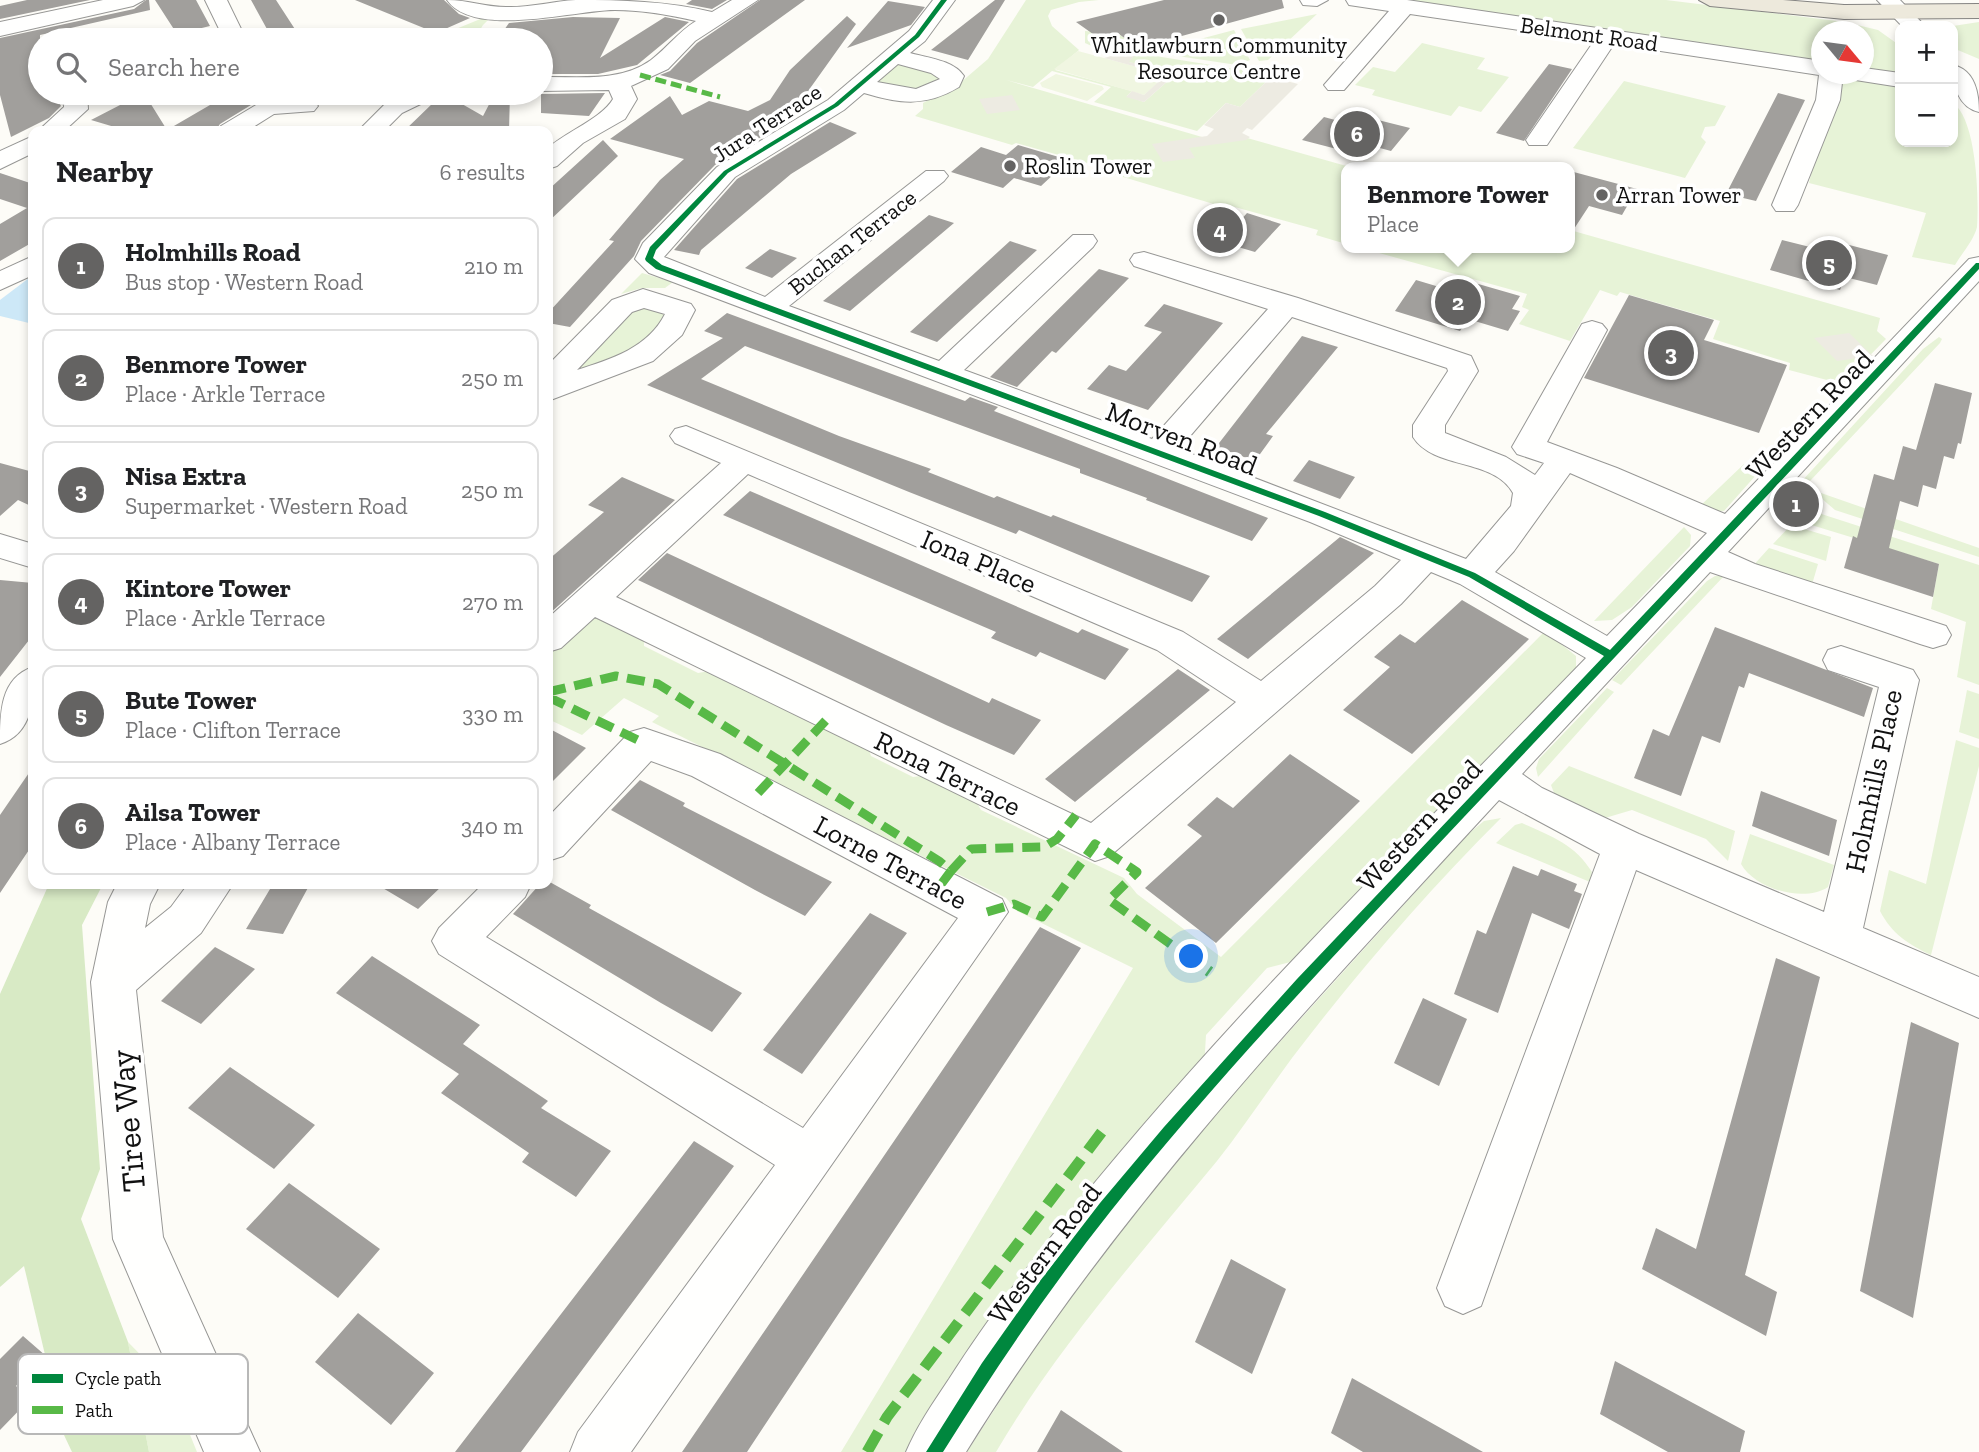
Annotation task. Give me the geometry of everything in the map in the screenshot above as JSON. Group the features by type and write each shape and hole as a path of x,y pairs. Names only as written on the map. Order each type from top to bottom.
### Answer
{"main road":[{"path":"1710,0 1844,12 1879,20 1979,11"}],"street":[{"path":"0,29 132,0"},
{"path":"216,0 230,28"},
{"path":"458,0 464,5 500,13 601,4 657,6 713,19"},
{"path":"553,84 618,83 652,69 676,43 747,0"},
{"name":"Jura Terrace","path":"725,292 659,267 649,259 653,249 726,172 836,105 917,37 944,0"},
{"path":"1311,0 1317,0"},
{"name":"Belmont Road","path":"1357,0 1811,66"},
{"path":"1336,85 1405,6"},
{"path":"1538,140 1608,37"},
{"path":"859,84 920,98 931,95 951,82 952,76 939,68 894,57"},
{"path":"1958,65 1979,66"},
{"path":"1874,76 1895,79"},
{"path":"553,157 574,138 616,114 625,99 618,83"},
{"path":"1785,205 1828,100 1830,84"},
{"path":"56,126 76,109 76,105"},
{"path":"236,126 260,105"},
{"path":"299,105 306,106"},
{"path":"375,126 400,105"},
{"path":"0,161 28,146"},
{"path":"0,161 28,169"},
{"name":"Buchan Terrace","path":"769,309 935,176"},
{"path":"944,373 1083,242"},
{"path":"1144,260 1288,304 1460,362 1463,371 1429,425 1429,438 1445,447 1518,475 1529,486 1532,497 1528,508"},
{"name":"Western Road","path":"934,1452 968,1396 1063,1259 1137,1169 1288,996 1716,542 1802,456 1979,265"},
{"path":"0,282 28,267"},
{"path":"666,303 694,280"},
{"name":"Morven Road","path":"725,292 1158,453 1472,575 1611,655"},
{"path":"553,378 622,306 643,298 666,303 681,310 675,327 631,363 553,390"},
{"path":"1158,453 1288,304"},
{"path":"1592,330 1528,447 1625,481 1655,498 1716,542 1743,573 1933,635"},
{"name":"Iona Place","path":"686,436 1170,641 1264,702"},
{"path":"1472,575 1528,508 1564,459"},
{"path":"553,635 743,461"},
{"path":"0,546 28,554"},
{"name":"Rona Terrace","path":"592,600 1095,844 1388,595 1425,556"},
{"name":"Holmhills Place","path":"1839,938 1900,680 1841,660"},
{"path":"0,729 28,688"},
{"name":"Lorne Terrace","path":"553,839 644,743 706,765 987,912 598,1452"},
{"path":"1496,777 1528,799 1623,846 1979,998"},
{"path":"1463,1288 1623,846"},
{"name":"Tiree Way","path":"136,889 129,902 113,982 138,1239 189,1354"},
{"path":"113,982 186,920 208,889"},
{"path":"505,889 454,941 809,1158"},
{"name":"Tiree Way","path":"224,1434 232,1452"}],"green space":[{"path":"1026,0 1099,0 1079,2 1051,10 1048,16 1052,26 1079,50 1055,70 1132,91 1127,96 1144,102 1178,72 1128,62 1137,53 1242,70 1248,79 1255,72 1267,76 1269,79 1240,107 1226,103 1197,131 1094,102 1111,87 1052,71 1033,87 1006,80 1209,139 1219,130 1341,164 1341,242 1316,235 1318,230 1220,203 1217,205 1103,171 1105,168 1016,143 1012,145 915,116 923,109 923,103 960,83 988,59"},
{"path":"1381,0 1666,0 1837,21 1811,21 1811,64"},
{"path":"495,13 481,28 458,28"},
{"path":"1317,14 1268,60 1259,61 1241,29"},
{"path":"1979,22 1979,59 1958,50 1958,25"},
{"path":"1874,29 1895,42 1895,76 1874,73"},
{"path":"1234,30 1250,60 1237,65 1151,52"},
{"path":"1085,31 1119,34 1130,42 1117,48 1096,47 1085,43"},
{"path":"1422,43 1485,58 1477,69 1509,77 1481,112 1459,106 1451,116 1372,95 1375,90 1355,85 1373,67 1395,72"},
{"path":"1078,51 1167,75 1144,95 1054,69"},
{"path":"897,62 943,77 921,93 872,81"},
{"path":"1056,74 1102,86 1104,89 1087,101 1042,87 1040,83"},
{"path":"1624,81 1726,106 1715,126 1705,127 1701,137 1706,142 1685,178 1573,148"},
{"path":"1874,81 1895,85 1895,147 1958,147 1958,109 1972,142 1978,214 1977,227 1971,242 1955,265 1912,257 1926,213 1809,183 1818,143 1839,84 1874,84"},
{"path":"1575,231 1880,318 1877,331 1886,339 1842,384 1789,370 1790,363 1713,339 1720,321 1620,292 1617,296 1600,290 1570,341 1519,324 1529,310 1522,307 1527,294 1379,253 1575,253"},
{"path":"642,273 673,282 665,288 642,288 621,294"},
{"path":"639,305 669,315 669,321 634,350 578,372 576,369 608,331"},
{"path":"1939,337 1942,339 1940,343 1810,481 1801,482 1923,349"},
{"path":"1744,464 1757,474 1724,511 1705,513 1698,508"},
{"path":"1821,493 1979,548 1979,557 1835,510 1821,498"},
{"path":"1806,509 1979,565 1979,685 1957,677 1966,622 1931,609 1939,564 1795,520"},
{"path":"1791,525 1831,537 1826,561 1773,544"},
{"path":"1684,527 1691,535 1690,546 1632,607 1612,620 1594,621"},
{"path":"1769,548 1818,564 1811,588 1751,568"},
{"path":"1715,576 1724,576 1621,685 1612,680 1707,581"},
{"path":"598,614 644,636 644,646 698,673 715,670 867,744 871,756 913,777 928,775 973,796 981,810 1124,878 1137,894 1221,957 1545,631 1576,656 1576,675 1310,957 1267,968 1206,1035 1204,1068 930,1452 841,1452 1133,968 1017,911 1006,898 652,722 659,716 624,698 582,735 553,721 553,651"},
{"path":"1607,688 1614,692 1538,777 1536,768 1539,759"},
{"path":"1967,690 1979,694 1979,739 1959,732"},
{"path":"1956,740 1979,748 1979,766 1931,955 1901,937 1880,911 1889,870 1926,884"},
{"path":"1569,766 1735,831 1728,861 1706,839 1632,810 1605,818 1570,805 1554,793 1551,785"},
{"path":"1501,818 1419,905 1316,1027 1217,1161 1073,1338 996,1452 967,1452 1085,1270 1175,1158 1467,835 1484,821"},
{"path":"1522,823 1562,842 1578,854 1592,872 1590,882 1496,843 1515,825"},
{"path":"1750,834 1834,865 1828,887 1818,892 1794,893 1781,891 1757,880 1741,864"},
{"path":"47,889 100,889 82,925 100,1169 81,1219 130,1354 45,1354 24,1266 0,1287 0,994"},
{"path":"128,1342 140,1354 130,1354"},
{"path":"146,1434 190,1434 197,1452 149,1452"},
{"path":"146,1434 149,1452 72,1452 64,1435"}],"shaded area":[{"path":"1133,50 1137,53 1129,62 1178,72 1144,102 1126,97 1132,91 1144,95 1166,75 1104,58"},
{"path":"1267,76 1298,84 1252,130 1247,128 1242,133 1250,137 1246,140 1189,148 1195,158 1163,162 1152,144 1207,136 1214,129 1204,125 1226,103 1240,107 1269,79"},
{"path":"1012,95 1020,110 987,114 979,99"},
{"path":"1849,333 1873,356 1837,361 1814,338"}],"water":[{"path":"28,279 28,323 0,316 0,300"}],"building":[{"path":"27,0 90,0 0,19 0,6"},
{"path":"149,0 150,10 71,28 46,28 134,9"},
{"path":"155,0 196,0 210,26 202,28 173,28"},
{"path":"251,0 276,0 294,28 266,28"},
{"path":"355,0 444,0 459,14 470,18 447,28 424,28"},
{"path":"692,0 727,0 712,9 686,4"},
{"path":"760,0 805,0 690,83 660,75 670,71 697,43"},
{"path":"995,0 1005,0 968,60 931,50"},
{"path":"1164,0 1282,0 1284,8 1138,48 1119,34 1100,39 1076,22"},
{"path":"888,1 925,7 911,25 847,48"},
{"path":"847,16 856,24 811,87 804,111 715,165 641,241 634,256 570,327 553,324 553,308 614,241 609,240 660,180 684,159 610,139 670,96 682,115 709,101 748,111 770,100 790,70"},
{"path":"573,17 620,18 600,58 665,17 689,22 637,65 598,74 553,74 553,28 505,28 509,23"},
{"path":"28,32 28,105 61,106 49,118 28,126 11,137 0,95 0,38"},
{"path":"1549,64 1572,69 1524,141 1496,133"},
{"path":"605,93 589,116 541,113 541,105 553,105 553,94"},
{"path":"1778,93 1805,100 1756,201 1726,194"},
{"path":"120,105 151,105 165,126 111,126 91,120"},
{"path":"210,105 251,105 220,124 174,126"},
{"path":"431,105 464,105 483,116 489,105 510,105 509,126 409,126"},
{"path":"1358,115 1410,128 1391,151 1365,144 1356,154 1302,140 1324,117 1350,124"},
{"path":"830,122 857,133 791,174 701,250 699,255 674,250 737,179"},
{"path":"603,140 618,156 553,217 553,185"},
{"name":"Roslin Tower","path":"1018,145 1069,160 1041,186 1014,178 1003,188 951,172 981,147 1006,155"},
{"name":"Arran Tower","path":"1575,172 1637,189 1622,215 1589,206 1575,227"},
{"path":"0,173 28,182 28,245 0,261 0,224 27,208 0,199"},
{"path":"1247,213 1281,224 1255,252 1221,242"},
{"path":"929,215 954,223 850,311 823,301"},
{"path":"1822,238 1888,255 1877,285 1845,277 1840,290 1770,270 1782,240 1818,249"},
{"path":"1010,241 1037,250 937,342 910,332"},
{"path":"770,249 797,258 772,278 745,268"},
{"path":"1099,269 1129,278 1056,353 1052,351 1017,387 990,377"},
{"path":"1454,277 1520,296 1512,309 1520,311 1508,331 1468,319 1460,331 1395,311 1416,280 1446,289"},
{"path":"1629,295 1714,320 1704,340 1787,365 1759,433 1584,378"},
{"path":"1164,304 1223,323 1148,410 1087,389 1109,365 1126,371 1162,332 1144,326"},
{"path":"727,313 965,401 970,397 998,407 994,411 1268,518 1252,541 1080,473 1080,469 745,346 701,379 839,436 931,469 928,472 994,498 997,496 1051,517 1053,515 1210,576 1192,602 1019,530 1016,534 647,385 723,338 704,331"},
{"path":"1302,336 1338,347 1266,434 1273,436 1255,461 1216,447"},
{"path":"1935,383 1972,393 1961,444 1958,443 1954,459 1944,456 1936,489 1923,485 1918,507 1900,501 1889,548 1939,564 1933,597 1844,568 1853,536 1857,538 1874,474 1894,480 1903,446 1916,450"},
{"path":"1309,460 1355,477 1340,499 1293,481"},
{"path":"0,463 28,471 28,505 18,500 0,516"},
{"path":"622,477 675,500 553,610 553,556 604,512 588,505"},
{"path":"750,491 1078,633 1082,629 1129,649 1105,680 1040,652 1036,657 991,638 996,632 723,515"},
{"path":"1340,537 1374,553 1248,659 1217,639"},
{"path":"667,553 989,703 992,698 1041,720 1014,755 946,725 638,580"},
{"path":"0,580 28,583 28,641 0,677"},
{"path":"1462,600 1529,639 1412,754 1343,710 1390,667 1374,657 1400,634 1415,643"},
{"path":"1715,627 1873,688 1864,717 1749,673 1744,688 1739,686 1720,743 1702,736 1681,796 1634,778 1653,729 1669,736"},
{"path":"1178,669 1210,690 1075,802 1045,779"},
{"path":"553,731 586,748 553,781"},
{"path":"1290,754 1360,801 1216,943 1145,888 1202,836 1187,825 1217,797 1233,808"},
{"path":"28,774 28,851 0,893 0,815"},
{"path":"640,780 685,803 683,806 832,882 805,916 755,890 611,810"},
{"path":"1761,791 1837,820 1829,856 1752,826"},
{"path":"1513,866 1538,876 1541,869 1577,884 1574,891 1582,894 1569,929 1532,913 1498,1013 1454,994 1477,930 1486,934"},
{"path":"553,884 591,905 589,908 742,993 712,1032 513,914 536,889 553,889"},
{"path":"270,889 307,889 283,934 246,929"},
{"path":"384,889 439,889 418,909"},
{"path":"870,913 907,933 802,1074 763,1050"},
{"path":"1040,927 1081,948 747,1452 682,1452"},
{"path":"215,947 255,969 201,1024 161,1001"},
{"path":"372,956 480,1025 463,1044 548,1101 541,1108 611,1151 576,1197 522,1162 529,1153 441,1093 459,1074 336,993"},
{"path":"1776,958 1820,977 1745,1275 1777,1292 1766,1336 1642,1269 1656,1228 1696,1249"},
{"path":"1423,998 1467,1019 1439,1086 1394,1063"},
{"path":"1911,1022 1959,1043 1913,1318 1860,1291"},
{"path":"230,1067 315,1125 274,1169 188,1108"},
{"path":"694,1141 734,1166 521,1452 455,1452"},
{"path":"289,1183 380,1249 338,1298 246,1229"},
{"path":"1231,1259 1286,1289 1252,1374 1195,1342"},
{"path":"358,1313 434,1373 391,1425 315,1362"},
{"path":"23,1336 44,1354 18,1354 18,1411 0,1430 0,1359"},
{"path":"1615,1361 1745,1431 1740,1452 1668,1452 1600,1414"},
{"path":"1352,1378 1483,1452 1363,1452 1331,1433"},
{"path":"1061,1410 1123,1452 1037,1452"}],"marked path":[{"path":"640,75 720,97"},
{"path":"553,691 616,676 629,676 658,684 939,861 951,871 939,887"},
{"path":"553,699 644,743"},
{"path":"758,793 830,716"},
{"path":"951,871 971,849 1035,848 1050,845 1076,815"},
{"path":"987,912 1014,904 1042,917 1095,844 1137,872 1109,900 1210,972"},
{"path":"867,1452 887,1417 1107,1125"}],"cycle path":[{"path":"944,0 917,36 836,105 726,172 653,249 649,259 659,267 1322,514 1472,575 1610,655"},
{"path":"934,1452 987,1368 1045,1286 1105,1208 1234,1056 1979,265"}],"place":[{"name":"Whitlawburn Community Resource Centre","path":"1219,20"},
{"name":"Ailsa Tower","path":"1357,134"},
{"name":"Roslin Tower","path":"1010,166"},
{"name":"Arran Tower","path":"1602,195"},
{"name":"Kintore Tower","path":"1220,230"},
{"name":"Bute Tower","path":"1829,263"},
{"name":"Benmore Tower","path":"1458,302"},
{"name":"Nisa Extra","path":"1671,353"},
{"name":"Holmhills Road","path":"1796,504"}]}
